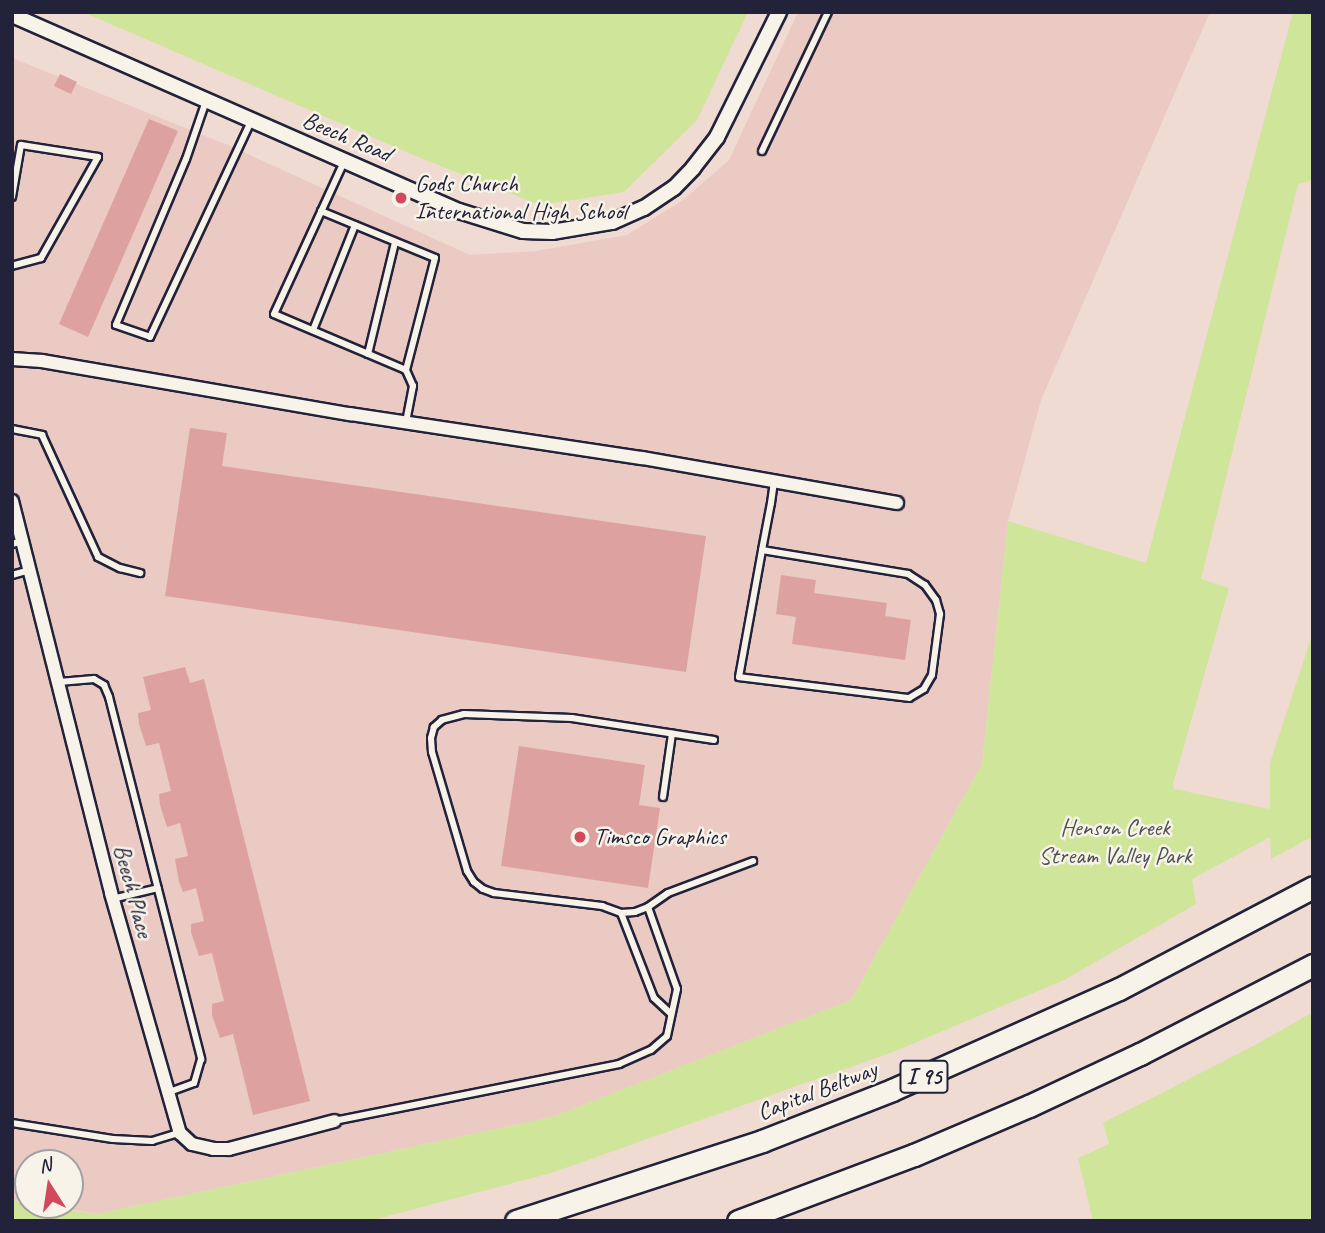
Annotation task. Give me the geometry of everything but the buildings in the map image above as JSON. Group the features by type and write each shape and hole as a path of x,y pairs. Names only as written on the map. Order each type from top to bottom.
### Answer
{"highway":[{"name":"Capital Beltway","path":"516,1221 762,1141 905,1085 1119,989 1313,887"},
{"path":"738,1221 914,1155 1029,1106 1140,1054 1313,965"}],"street":[{"name":"Beech Road","path":"12,15 459,211 523,231 579,229 612,222 644,208 674,188 717,137 779,12"},
{"path":"12,359 152,379 775,480 897,503"},
{"name":"Beech Place","path":"12,501 18,542 30,570 112,899 180,1133"},
{"path":"180,1133 192,1144 213,1149 229,1149 334,1121"}],"lane":[{"path":"762,151 828,12"},
{"path":"206,101 186,159 116,325 150,337 251,121"},
{"path":"12,197 21,145 98,158 41,258 12,266"},
{"path":"344,160 274,314 407,370"},
{"path":"321,211 435,258 407,370 413,386 405,422"},
{"path":"313,330 355,225"},
{"path":"368,354 395,242"},
{"path":"12,429 42,435 98,557 120,568 140,573"},
{"path":"762,550 908,574 925,585 936,600 940,614 932,675 924,689 909,698 739,677 762,550 775,480"},
{"path":"12,575 30,570"},
{"path":"58,682 94,678 104,685 158,888 201,1059 194,1083 167,1093"},
{"path":"714,740 572,718 464,714 442,720 434,727 432,752 461,851 474,882 494,893 602,906 621,913 648,907 668,893 753,862"},
{"path":"663,797 673,734"},
{"path":"112,899 158,888"},
{"path":"334,1121 619,1065 652,1050 667,1036 677,989 648,907"},
{"path":"621,913 654,998 670,1013"},
{"path":"12,1123 113,1139 152,1141 180,1133"}],"shaded area":[{"path":"798,12 1210,12 1041,400 1008,521 982,764 851,1000 552,1117 97,1214 84,1212 84,1149 14,1149 12,1200 12,58 230,146 470,255 536,251 627,235 683,200 729,160"}],"green space":[{"path":"83,12 748,12 697,120 624,192 540,205 423,159"},
{"name":"Henson Creek Stream Valley Park","path":"1293,12 1313,12 1313,180 1298,184 1201,579 1229,588 1173,784 1174,789 1270,809 1270,763 1313,632 1313,836 1271,859 1270,837 1192,879 1196,904 1064,980 893,1052 551,1173 369,1221 12,1221 12,1200 14,1219 84,1219 84,1212 97,1214 552,1117 851,1000 982,764 1008,521 1146,563"},
{"path":"1313,1012 1313,1221 1093,1221 1078,1158 1109,1144 1103,1123 1257,1044"}],"place":[{"name":"Gods Church International High School","path":"401,198"},
{"name":"Timsco Graphics","path":"580,837"}]}
